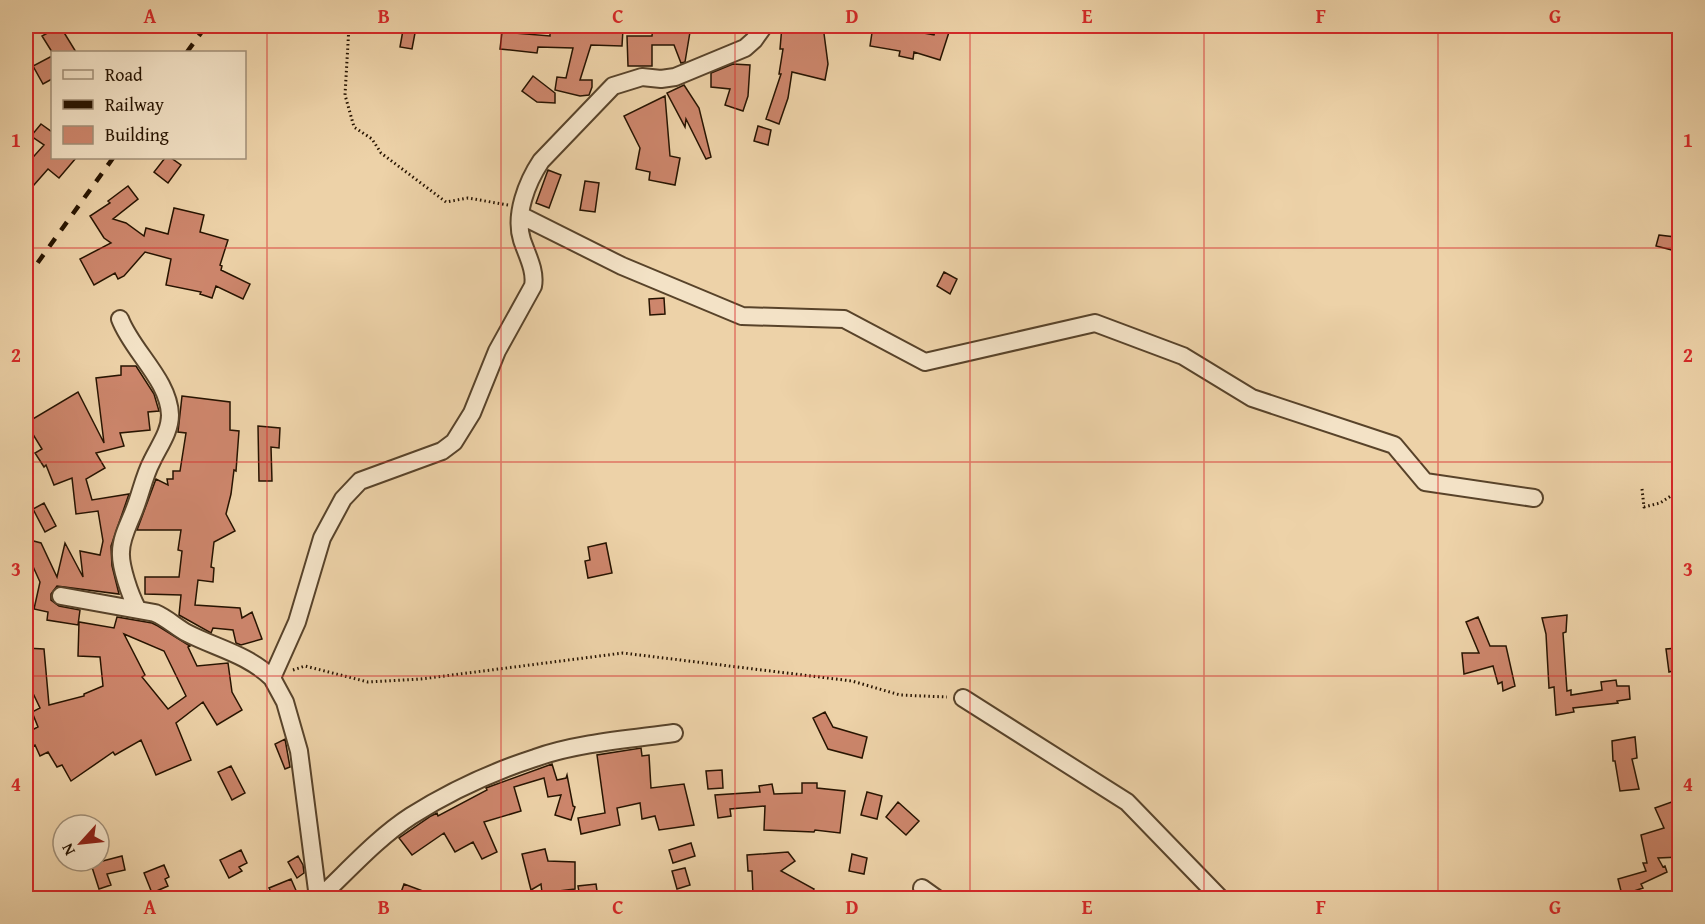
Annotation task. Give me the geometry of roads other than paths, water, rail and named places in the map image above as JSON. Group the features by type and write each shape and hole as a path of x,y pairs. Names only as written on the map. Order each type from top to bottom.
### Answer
{"street":[{"path":"272,678 297,622 322,538 343,499 360,481 442,451 460,435 472,413 497,351 533,286 534,274 520,231 520,215 534,172 541,161 613,86 642,77 668,78 695,69 745,48 764,26"},
{"path":"520,215 622,266 742,316 844,319 925,362 1095,323 1183,356 1252,398 1394,445 1425,482 1534,498"},
{"path":"120,319 126,333 152,370 168,401 170,415 165,436 150,464 121,544 122,561 130,595 136,608"},
{"path":"61,596 136,608 163,616 186,633 244,657 262,668 272,678 285,702 299,751 318,898"},
{"path":"963,698 1127,802 1220,898"},
{"path":"318,898 372,847 410,817 473,782 536,757 597,744 674,733"},
{"path":"922,888 936,898"}],"railway":[{"path":"188,51 206,26"},
{"path":"26,279 112,159"}]}
